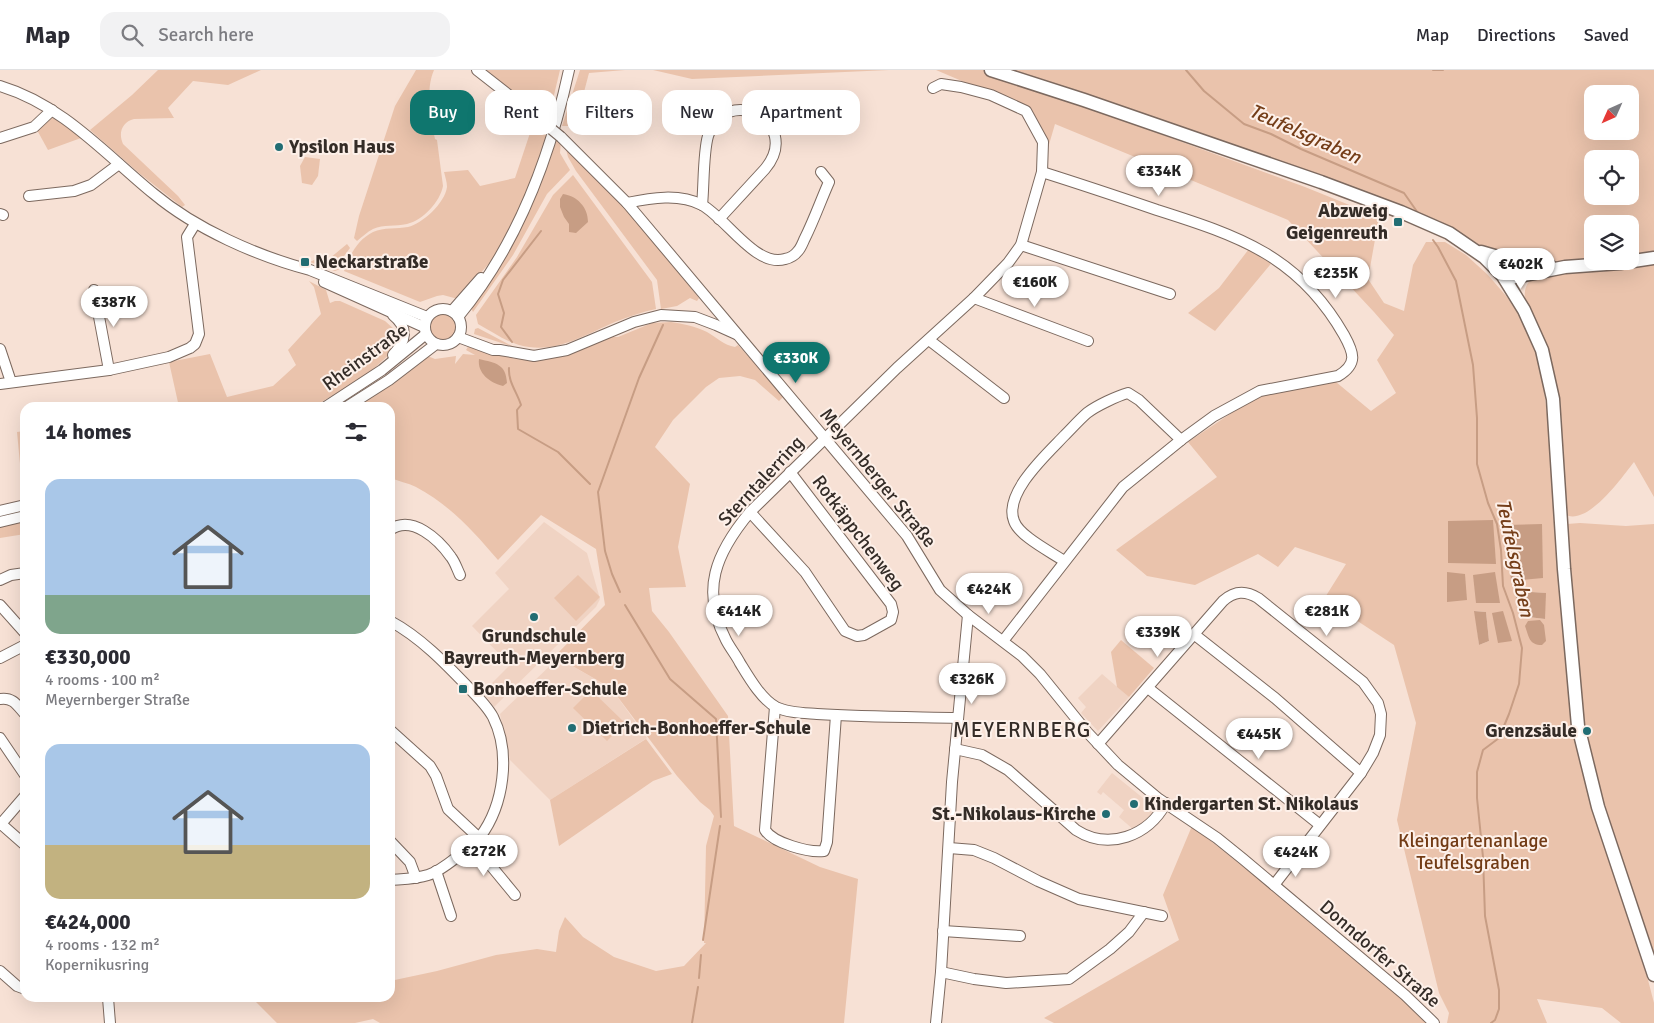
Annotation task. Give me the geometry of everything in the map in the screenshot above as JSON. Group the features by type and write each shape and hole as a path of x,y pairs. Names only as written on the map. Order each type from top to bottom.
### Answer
{"main road":[{"path":"991,70 1321,182 1401,212 1449,233 1484,257 1504,278 1524,310 1542,350 1553,399 1564,569 1578,726 1598,806 1654,975"},
{"path":"1472,249 1528,268"},
{"path":"1504,278 1515,266 1528,268 1565,267 1620,263 1654,258"},
{"path":"1524,310 1522,288 1528,268"}],"street":[{"name":"Meyernberger Straße","path":"477,70 561,137 627,203 907,536 940,590 968,615"},
{"path":"455,314 484,282 515,229 543,164 569,70"},
{"path":"932,88 941,84 961,87 992,95 1026,110 1043,142 1042,172 1021,245 1170,294"},
{"path":"0,86 35,100 89,136 155,195 195,224 292,265 310,270 426,326"},
{"path":"0,138 34,127 52,110"},
{"path":"702,205 706,144 711,128 720,117 732,112 745,110 760,116 767,122 776,141 771,162 719,219"},
{"path":"29,196 74,191 91,185 119,164"},
{"path":"627,203 653,198 671,198 702,205 758,254 770,260 781,260 789,258 798,252 808,231 829,182 821,172"},
{"path":"1003,640 1123,487 1214,416 1260,391 1338,376 1348,370 1353,356 1351,347 1336,321 1321,301 1302,280 1265,252 1218,229 1042,172"},
{"path":"0,384 108,370 178,354 195,344 199,334 199,322 187,237 195,224"},
{"name":"Sterntalerring","path":"775,707 763,696 750,679 726,640 713,601 712,586 718,562 734,532 750,512 897,368 974,298 1008,263 1021,245"},
{"path":"292,265 309,276 426,326"},
{"path":"94,290 108,370"},
{"path":"974,298 1088,341"},
{"path":"695,318 707,312 711,302"},
{"path":"455,314 439,309 432,312 426,326 430,340 436,344 448,344 459,333"},
{"path":"382,370 402,344 404,337 403,326 400,320 390,311"},
{"path":"455,314 459,333"},
{"path":"459,333 494,345 500,350 526,356 544,355 567,350 648,318 661,315 695,318 738,335"},
{"name":"Rheinstraße","path":"333,402 382,370 426,326"},
{"path":"929,340 1004,398"},
{"name":"Rheinstraße","path":"354,402 389,380 436,344"},
{"path":"0,349 12,382"},
{"path":"1064,561 1019,529 1014,523 1012,514 1015,501 1021,486 1035,466 1088,412 1128,393 1139,400 1181,440"},
{"name":"Rotkäppchenweg","path":"750,512 805,572 845,631 857,636 864,635 885,624 893,616 891,604 790,472"},
{"path":"0,511 20,506"},
{"path":"0,522 20,517"},
{"path":"395,527 410,526 421,529 451,557 460,574"},
{"path":"0,580 20,574"},
{"path":"1098,744 1228,597 1242,592 1250,593 1258,598 1363,682 1378,703 1382,724 1373,753 1360,773 1274,885"},
{"path":"0,605 20,627"},
{"path":"936,1023 955,750 968,615"},
{"name":"Donndorfer Straße","path":"968,615 1022,656 1040,674 1098,744 1133,778 1217,838 1405,995 1434,1023"},
{"path":"395,624 412,635 448,666 486,707 494,719 502,756 499,797 494,810 476,841 436,872 416,878 395,880"},
{"path":"1194,635 1275,698 1360,773"},
{"path":"0,658 20,648"},
{"path":"1148,688 1320,824"},
{"path":"0,699 8,698 20,709"},
{"path":"836,715 827,842 824,851 816,852 778,840 769,836 765,830 775,707 794,712 836,715 958,718"},
{"path":"395,734 430,766 436,776 448,808 476,841 514,895"},
{"path":"0,738 20,768"},
{"path":"955,750 982,755 1008,770 1084,835 1109,840 1120,840 1131,836 1151,823 1166,803"},
{"path":"20,802 0,824 20,841"},
{"path":"395,846 410,862 416,878"},
{"path":"949,848 974,850 1079,899 1162,916"},
{"path":"436,872 451,916"},
{"path":"941,972 1006,983 1069,979 1089,966 1129,932 1144,912"},
{"path":"943,931 1020,936"},
{"path":"0,971 20,987"},
{"path":"108,1002 110,1023"}],"shaded area":[{"name":"Grundschule Bayreuth-Meyernberg","path":"544,522 587,553 600,599 596,607 494,707 483,692 510,665 472,626 509,589 495,573"},
{"name":"Dietrich-Bonhoeffer-Schule","path":"558,658 611,688 647,738 550,800 510,760 500,714"},
{"path":"1102,674 1129,697 1098,731 1081,713 1086,707 1078,698"},
{"name":"Kindergarten St. Nikolaus","path":"1112,773 1154,807 1154,814 1134,830 1119,817 1124,810 1103,792 1101,795 1097,792"}],"green space":[{"path":"158,70 261,70 228,85 193,81 168,108 174,118 134,119 130,120 122,128 123,144 178,196 185,205 182,207 139,173 90,130 132,95"},
{"path":"416,70 434,70 430,90 410,90 410,135 434,135 437,140 443,186 435,204 419,219 407,224 377,227 357,241 354,238 359,216 395,106"},
{"path":"486,70 560,70 555,90 511,90"},
{"path":"580,70 625,70 589,73 585,90 574,90"},
{"path":"653,70 889,70 692,79"},
{"name":"Kleingartenanlage Teufelsgraben","path":"936,70 1654,70 1654,253 1639,255 1639,215 1584,215 1584,261 1561,264 1535,262 1480,246 1440,221 1312,172 1165,121 1160,134 1305,187 1379,217 1368,279 1384,303 1404,311 1413,265 1426,242 1445,242 1466,255 1488,275 1507,297 1519,315 1532,340 1541,369 1551,443 1554,514 1559,569 1591,796 1648,980 1654,1003 1654,1023 1621,1023 1602,1008 1537,999 1547,1023 1447,1023 1449,1013 1439,993 1397,820 1416,723 1394,645 1324,599 1346,564 1295,547 1278,567 1258,554 1195,585 1147,576 1116,550 1217,477 1188,442 1260,394 1336,382 1371,411 1396,393 1377,360 1394,335 1288,220 1055,124 1048,148 1032,111","holes":["1518,591 1545,593 1545,619 1521,616 1515,594","1475,611 1486,612 1489,641 1479,645"]},
{"path":"567,110 567,126 562,126"},
{"path":"52,118 81,138 48,150 37,130"},
{"path":"529,135 546,135 547,141 516,219 492,260 458,299 443,295 420,302 344,271 355,248 367,235 382,229 404,228 414,225 432,212 442,200 447,187 444,172 468,170 480,186 515,178"},
{"path":"557,137 561,141 560,153 570,170 547,194 513,255 473,312 471,308 520,226 544,175"},
{"path":"565,145 625,206 699,298 697,301 690,298 677,306 661,309 657,280 576,171 568,157"},
{"path":"305,157 320,159 318,176 312,185 302,183 300,166"},
{"path":"573,175 652,282 656,309 625,318 557,346 532,347 519,345 478,324 476,315 517,257 553,195"},
{"path":"347,244 350,248 344,256 340,269 335,271 310,262 326,254 330,258"},
{"path":"1252,245 1275,259 1215,331 1188,313 1219,288"},
{"path":"1654,262 1654,497 1634,462 1613,489 1593,508 1583,514 1573,516 1564,514 1558,412 1525,302 1526,288 1533,277 1589,270 1639,270 1639,264"},
{"path":"309,281 326,290 330,303 340,301 385,321 395,330 401,331 401,337 394,350 367,375 321,402 178,402 169,362 210,354 227,397 273,386 296,365 288,350 321,314 314,287"},
{"path":"443,314 452,318 456,327 452,336 443,340 434,336 430,327 434,318"},
{"path":"671,322 689,325 707,332 731,346 735,347 738,345 784,396 779,401 755,380 740,376 719,378 706,387 673,420 655,447 690,484 678,547 686,587 649,588 652,611 728,716 734,826 820,867 858,879 844,1023 380,1023 373,1019 355,1023 277,1023 256,1002 395,1002 395,980 496,955 537,949 556,952 559,931 565,917 583,937 614,957 656,971 684,966 706,943 704,943 706,846 714,816 677,776 611,688 555,656 605,605 596,549 541,515 498,560 470,529 440,502 410,484 395,480 395,402 359,402 425,355 435,359 456,356 455,364 463,354 475,355 466,350 469,345 515,359 543,359 568,354 652,323"},
{"path":"478,328 514,347 474,334 475,329"},
{"path":"17,432 20,432 20,464"},
{"path":"20,521 20,535 0,538 0,527"},
{"path":"1567,524 1626,526 1654,524 1654,965 1598,789 1580,715"},
{"path":"578,575 600,597 576,621 554,598"},
{"path":"1121,640 1154,668 1129,697 1117,687 1111,652"},
{"path":"591,690 625,723 607,741 573,708"},
{"path":"646,739 672,774 653,781 559,846 550,800"},
{"path":"1192,826 1335,940 1431,1023 1054,1023 1044,1018 1179,940 1163,895"}],"water":[{"path":"563,194 573,197 581,203 588,217 588,222 576,233 569,232 569,224 560,207 560,199"},
{"path":"479,359 499,365 505,372 507,383 503,386 485,377 480,369"},
{"path":"1493,520 1496,564 1448,563 1448,521"},
{"path":"1542,524 1543,578 1511,581 1506,525"},
{"path":"1447,572 1465,574 1467,600 1447,602"},
{"path":"1495,572 1500,603 1476,603 1473,575"},
{"path":"1518,591 1546,593 1545,619 1521,616 1515,594"},
{"path":"1474,611 1486,612 1489,641 1479,645"},
{"path":"1503,611 1512,641 1498,643 1492,613"},
{"path":"1540,620 1544,625 1546,641 1542,645 1538,645 1532,642 1525,626 1528,621"}],"waterway":[{"name":"Teufelsgraben","path":"1186,70 1204,91 1244,124 1271,134 1301,149 1404,193 1418,213"},
{"path":"1433,70 1443,70"},
{"path":"512,342 501,327 504,313 498,294 503,280 541,231"},
{"name":"Teufelsgraben","path":"1433,240 1456,281 1473,365 1477,418 1477,464 1488,503 1497,524 1503,586 1513,613 1522,648 1519,684 1509,714 1499,738 1483,750 1477,772 1485,916 1499,990 1499,1009 1495,1020 1491,1023"},
{"path":"620,592 605,551 598,492 639,378 663,325"},
{"path":"509,368 511,382 521,405 517,410 518,429 558,452 590,484"},
{"path":"625,605 670,679 716,719 721,817"},
{"path":"703,940 720,826"},
{"path":"699,978 701,955"},
{"path":"692,1023 698,987"}],"place":[{"name":"Ypsilon Haus","path":"279,147"},
{"name":"Abzweig Geigenreuth","path":"1398,222"},
{"name":"Neckarstraße","path":"305,262"},
{"name":"Grundschule Bayreuth-Meyernberg","path":"534,617"},
{"name":"Bonhoeffer-Schule","path":"463,689"},
{"name":"Dietrich-Bonhoeffer-Schule","path":"572,728"},
{"name":"Grenzsäule","path":"1587,731"},
{"name":"Kindergarten St. Nikolaus","path":"1134,804"},
{"name":"St.-Nikolaus-Kirche","path":"1106,814"}],"district":[{"name":"MEYERNBERG","path":"1022,730"}]}
